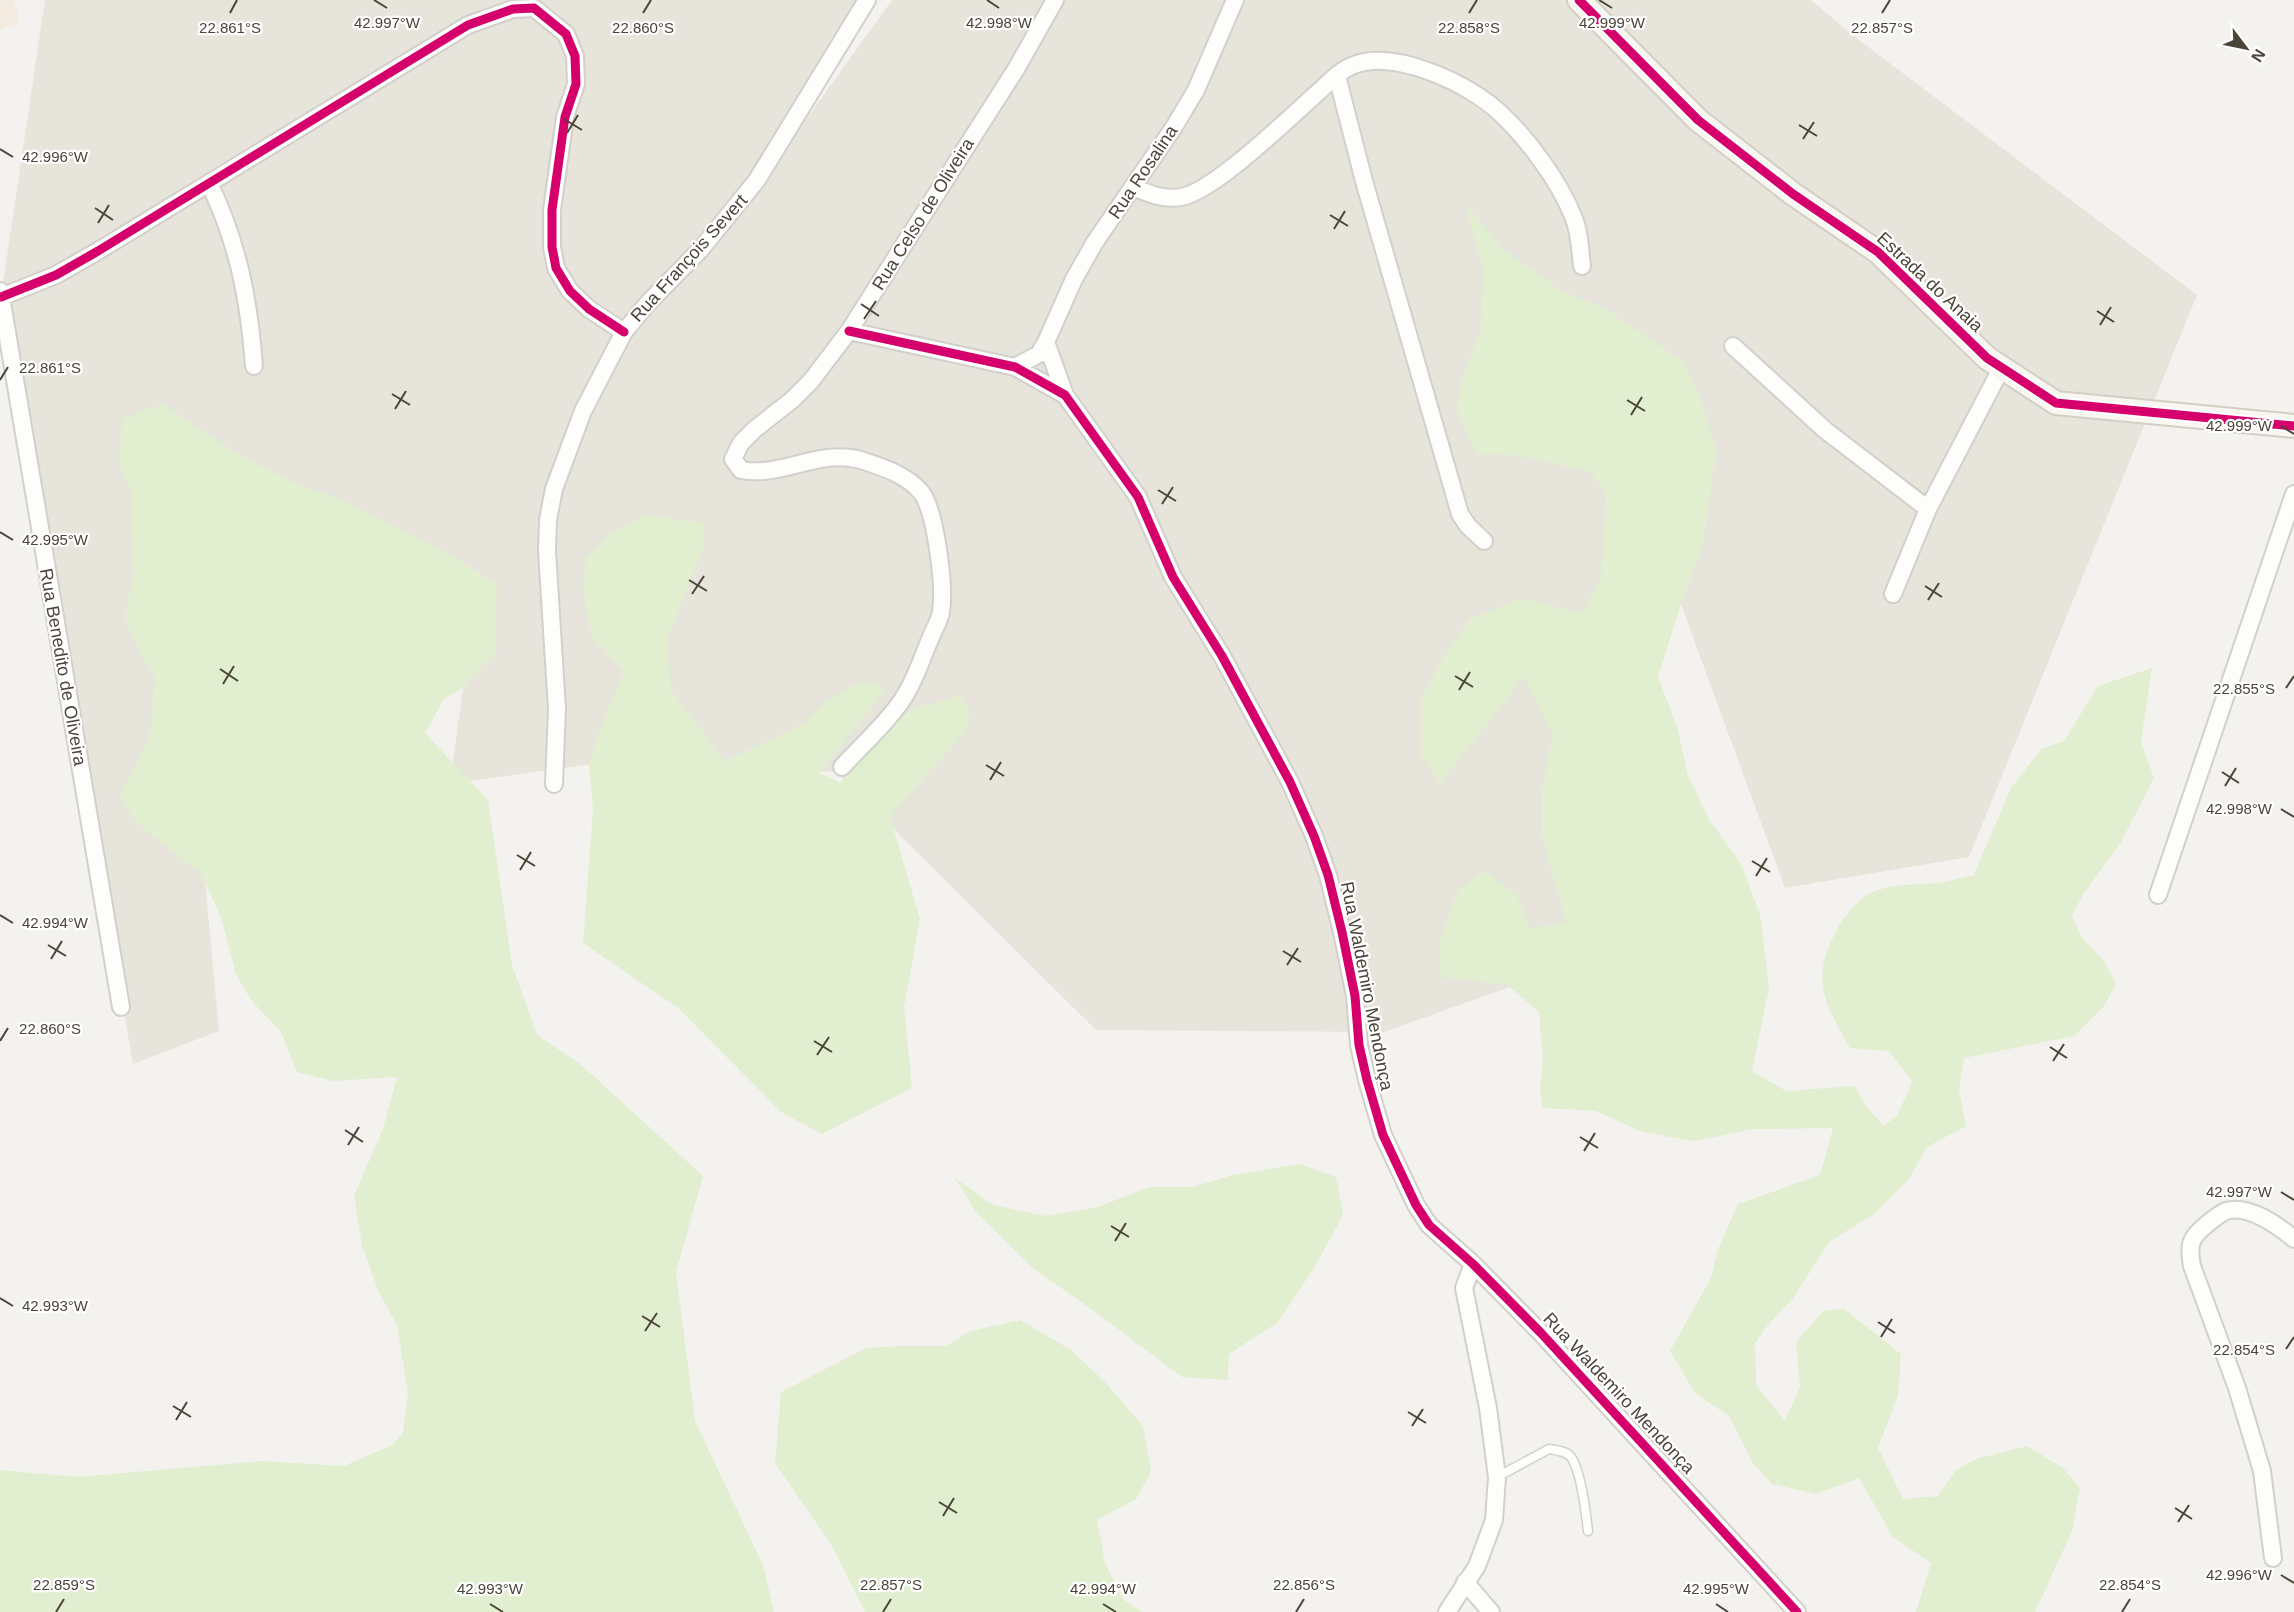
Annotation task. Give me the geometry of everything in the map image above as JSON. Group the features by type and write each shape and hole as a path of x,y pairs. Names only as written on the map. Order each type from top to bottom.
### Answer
{"street":[{"name":"Rua François Severt","path":"554,783 557,709 547,551 548,520 554,489 583,411 624,332 647,304 701,249 757,180 867,0"},
{"name":"Rua Celso de Oliveira","path":"842,767 907,693 941,612 940,564 933,518 921,493 906,479 859,459 831,456 797,463 770,472 752,472 741,470 733,459 741,443 812,381 849,331 1016,69 1055,0"},
{"name":"Rua Rosalina","path":"1015,367 1039,354 1074,279 1090,252 1174,127 1196,90 1235,0"},
{"name":"Estrada do Anaia","path":"1579,0 1698,120 1793,194 1878,252 2001,369 2056,403 2294,426"},
{"path":"1,297 56,274 468,24 513,9 534,8 566,34 575,56 576,84 565,117 552,210 552,247 556,268 570,291 589,309 624,332"},
{"path":"1133,187 1161,198 1183,197 1202,189 1266,139 1352,65 1374,59 1404,63 1462,87 1499,111 1530,146 1556,184 1574,217 1582,266"},
{"path":"1337,76 1364,181 1460,514 1468,526 1484,541"},
{"path":"209,183 225,216 240,264 247,297 254,366"},
{"name":"Rua Benedito de Oliveira","path":"0,291 121,1007"},
{"name":"Rua Waldemiro Mendonça","path":"849,331 1015,367 1065,395 1138,497 1173,577 1222,656 1290,782 1328,875 1355,996 1359,1045 1366,1080 1383,1135 1416,1205 1429,1225 1510,1301 1643,1442 1797,1612"},
{"path":"1046,342 1065,395"},
{"path":"1732,346 1825,430 1928,509"},
{"path":"1893,594 1928,509 2001,369"},
{"path":"2158,895 2294,494"},
{"path":"2273,1558 2262,1471 2237,1388 2192,1266 2189,1248 2196,1233 2227,1211 2248,1212 2268,1220 2294,1239"},
{"path":"1447,1612 1477,1566 1494,1520 1497,1477 1488,1408 1464,1288 1473,1264"},
{"path":"1465,1582 1491,1612"}],"lane":[{"path":"1497,1477 1549,1449 1565,1453 1570,1456 1574,1464 1585,1506 1588,1531"}],"shaded area":[{"path":"0,0 14,0 20,21 0,30"},
{"path":"45,0 860,0 779,140 610,342 759,185 892,0 1811,0 1859,40 2197,295 1969,857 1785,888 1636,482 1599,955 1384,1032 1096,1030 836,772 599,763 450,784 479,572 164,444 219,1031 133,1064 1,297"}],"green space":[{"path":"1465,203 1503,249 1559,289 1607,310 1684,362 1704,408 1716,451 1703,545 1658,677 1677,726 1688,776 1710,821 1740,862 1760,914 1769,988 1752,1071 1786,1091 1854,1086 1868,1108 1884,1126 1898,1114 1912,1082 1889,1051 1850,1048 1827,1002 1822,975 1830,944 1839,926 1855,906 1875,891 1897,886 1944,882 1974,875 2011,788 2041,749 2064,741 2098,686 2152,668 2141,742 2154,778 2121,842 2082,896 2072,917 2083,939 2104,961 2116,984 2104,1006 2074,1036 1964,1058 1959,1089 1966,1126 1927,1147 1909,1179 1874,1214 1829,1242 1794,1297 1755,1343 1756,1385 1785,1421 1800,1386 1796,1342 1823,1311 1844,1309 1901,1354 1898,1395 1878,1448 1903,1499 1938,1496 1956,1470 1976,1459 2027,1446 2063,1468 2080,1488 2072,1531 2035,1612 1916,1612 1931,1563 1893,1537 1859,1478 1816,1494 1772,1484 1753,1463 1729,1416 1695,1393 1670,1351 1711,1278 1718,1249 1738,1204 1820,1175 1833,1128 1753,1129 1694,1141 1642,1132 1596,1111 1542,1108 1540,1088 1543,1059 1539,1012 1507,985 1441,977 1439,944 1457,892 1484,870 1517,896 1530,928 1566,923 1542,835 1542,789 1553,735 1523,675 1506,701 1440,783 1421,756 1421,700 1443,658 1469,620 1520,598 1581,613 1601,580 1606,496 1591,472 1515,455 1477,454 1457,412 1460,386 1481,328 1483,270"},
{"path":"163,404 241,456 292,482 343,500 439,548 497,584 496,653 460,690 444,699 425,733 488,800 512,965 537,1035 579,1063 703,1176 676,1272 695,1421 763,1565 774,1612 0,1612 0,1470 78,1477 261,1461 344,1466 392,1445 403,1433 408,1393 397,1325 379,1293 362,1245 354,1196 383,1129 397,1077 333,1081 297,1072 281,1032 251,1000 236,975 221,917 201,874 138,824 119,796 150,738 155,677 137,647 125,618 133,575 131,493 119,463 122,419"},
{"path":"644,515 704,523 704,547 667,640 671,690 725,761 804,723 825,702 855,684 874,682 884,691 820,773 840,783 899,717 919,705 930,705 958,695 970,710 967,730 890,816 920,919 904,1007 912,1088 822,1134 781,1112 678,1008 583,943 593,810 589,765 598,734 624,671 592,638 583,587 586,558 611,534"},
{"path":"1300,1164 1336,1177 1343,1215 1314,1268 1278,1322 1229,1354 1228,1380 1182,1377 1034,1269 976,1212 955,1178 993,1205 1046,1216 1098,1207 1149,1187 1193,1187 1233,1175"},
{"path":"1020,1320 1071,1350 1105,1382 1143,1426 1151,1472 1136,1499 1097,1520 1105,1563 1123,1599 1142,1612 865,1612 832,1546 775,1463 781,1392 866,1348 946,1346 970,1331"}],"cycle path":[{"path":"1579,0 1698,120 1793,194 1878,252 1987,358 2056,403 2294,426"},
{"path":"1,297 56,275 98,251 468,25 513,9 534,8 566,34 575,56 576,84 565,117 552,210 552,247 556,268 570,291 589,309 624,332"},
{"path":"849,331 1015,367 1065,395 1138,497 1173,577 1222,656 1290,782 1314,836 1328,875 1342,932 1355,996 1359,1045 1367,1080 1383,1135 1416,1205 1429,1225 1473,1264 1541,1333 1797,1612"}]}
